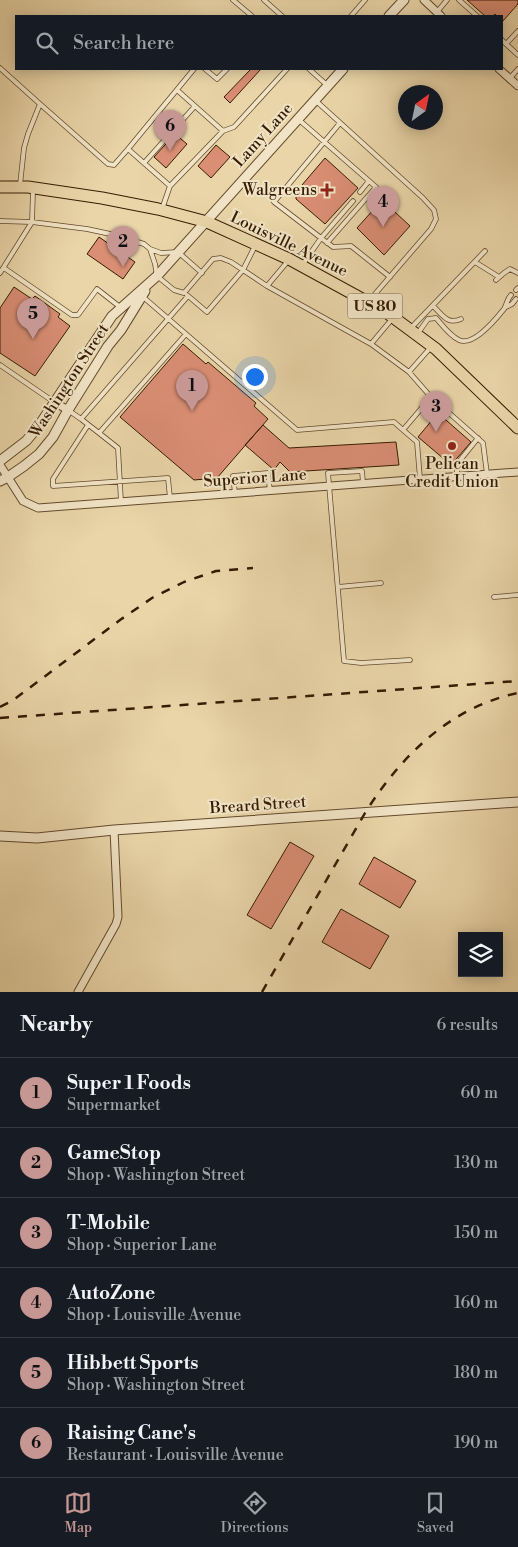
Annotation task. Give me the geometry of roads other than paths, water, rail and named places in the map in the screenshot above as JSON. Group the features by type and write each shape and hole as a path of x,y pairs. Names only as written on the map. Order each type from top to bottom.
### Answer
{"main road":[{"name":"Louisville Avenue","path":"0,187 33,188 102,198 162,210 206,222 289,259 368,302 432,346 518,428"}],"street":[{"path":"390,15 404,0"},
{"path":"424,0 439,14"},
{"name":"Lamy Lane","path":"206,222 342,70"},
{"path":"500,70 518,86"},
{"name":"Washington Street","path":"0,461 26,441 38,426 112,316 157,276 206,222"},
{"name":"Washington Street","path":"4,479 39,454 52,437 149,284"},
{"path":"54,402 68,410"},
{"name":"Superior Lane","path":"0,465 4,479 23,501 38,508 518,472"},
{"name":"Breard Street","path":"0,836 37,838 114,830 518,802"},
{"path":"78,992 112,932 118,917 114,830"}],"lane":[{"path":"233,0 251,15"},
{"path":"264,0 281,15"},
{"path":"352,15 366,0"},
{"path":"439,14 448,0"},
{"path":"459,0 476,15"},
{"path":"506,44 518,31"},
{"path":"503,41 518,55"},
{"path":"0,68 108,164 114,165 193,70"},
{"path":"510,78 518,69"},
{"path":"206,70 217,79 226,70"},
{"path":"162,210 170,186 222,132 234,127 286,70"},
{"path":"310,70 328,86"},
{"path":"177,90 222,132"},
{"path":"315,100 434,210 436,219 434,224 368,302"},
{"path":"20,187 24,148 40,104"},
{"path":"144,163 195,106"},
{"path":"298,119 376,187 327,243"},
{"path":"340,123 274,202 333,247 351,246 390,277"},
{"path":"128,149 170,186"},
{"path":"360,192 369,181"},
{"path":"0,273 32,222 33,188"},
{"path":"301,266 321,238 353,201"},
{"path":"0,222 32,222 59,225 115,235 144,244 161,253 178,252 202,273"},
{"path":"150,248 157,276 174,290 186,294 207,312 243,270 256,244"},
{"path":"413,332 433,306 485,252"},
{"path":"81,419 168,319 190,286 213,259 221,258 371,344 409,372 431,397 483,443 486,474"},
{"path":"213,259 217,263"},
{"path":"267,286 289,259"},
{"path":"475,262 498,279 510,269 518,273"},
{"path":"208,266 212,269"},
{"path":"4,268 72,315 78,315 97,289 121,307"},
{"path":"231,275 236,278"},
{"path":"195,280 199,284"},
{"path":"226,281 230,285"},
{"path":"190,286 194,289"},
{"path":"506,307 511,295"},
{"path":"142,296 297,430 394,422 417,442 420,479"},
{"path":"213,296 217,300"},
{"path":"413,332 428,319 436,318 460,341 467,342 475,339 516,299"},
{"path":"208,301 213,305"},
{"path":"433,306 450,322 462,319"},
{"path":"371,344 393,318"},
{"path":"99,433 186,334"},
{"path":"409,372 432,346"},
{"path":"0,365 54,402"},
{"path":"403,430 431,397"},
{"path":"68,410 118,448 121,502"},
{"path":"88,424 52,479 53,486 168,478 170,498"},
{"path":"457,476 457,464 478,438"},
{"path":"363,484 362,471 328,473 344,661 361,663 410,660"},
{"path":"235,493 234,476 268,473 270,491"},
{"path":"338,588 381,583"},
{"path":"494,597 518,595"}],"railway":[{"path":"0,707 12,701 152,598 184,582 216,571 253,568"},
{"path":"0,718 518,681"},
{"path":"262,992 365,813 395,772 411,754 449,722 493,700 518,693"}],"place":[{"name":"Raising Cane's","path":"170,151"},
{"name":"Walgreens","path":"327,190"},
{"name":"AutoZone","path":"383,227"},
{"name":"GameStop","path":"123,267"},
{"name":"Hibbett Sports","path":"33,339"},
{"name":"Super 1 Foods","path":"192,411"},
{"name":"T-Mobile","path":"436,432"},
{"name":"Pelican Credit Union","path":"452,446"}]}
